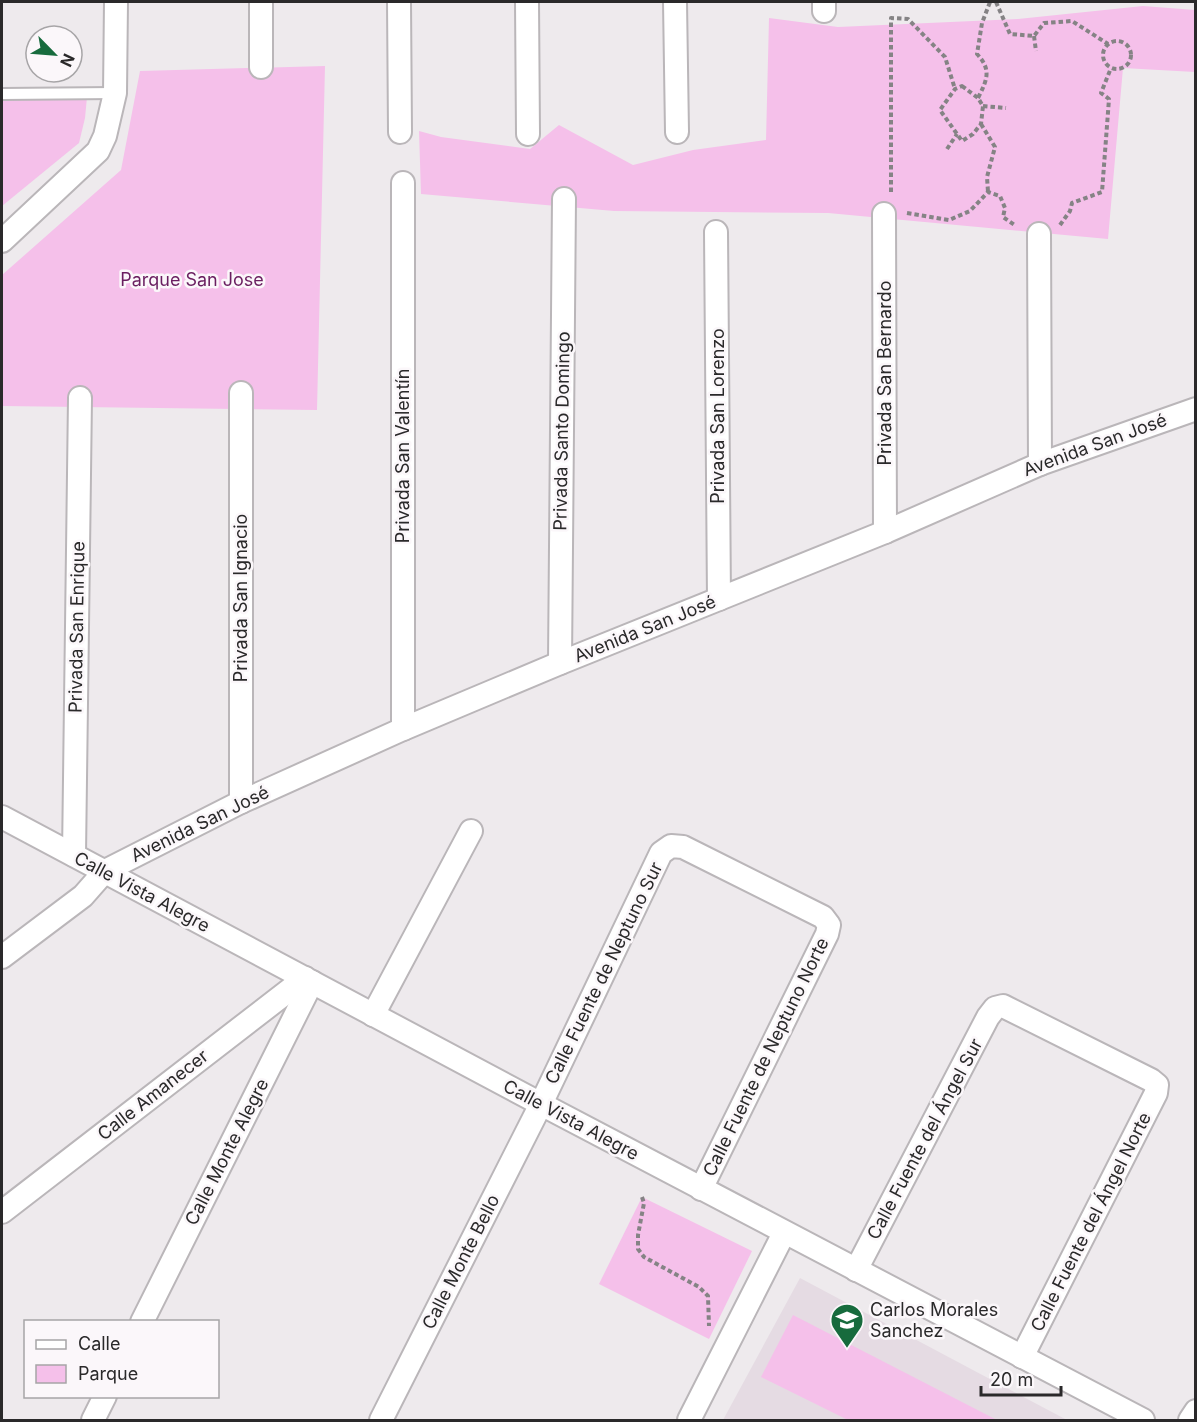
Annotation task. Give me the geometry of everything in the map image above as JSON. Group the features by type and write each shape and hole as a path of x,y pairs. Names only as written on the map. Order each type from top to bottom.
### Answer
{"street":[{"path":"2,241 98,151 105,136 115,93 116,2"},
{"path":"261,2 261,67"},
{"path":"399,2 400,132"},
{"path":"527,2 528,134"},
{"path":"675,2 677,132"},
{"name":"Privada San Valentín","path":"403,183 404,729"},
{"name":"Privada Santo Domingo","path":"560,663 564,199"},
{"name":"Privada San Bernardo","path":"885,532 892,209"},
{"path":"1039,231 1040,464"},
{"name":"Privada San Lorenzo","path":"716,232 719,599"},
{"name":"Privada San Ignacio","path":"241,393 241,802"},
{"name":"Privada San Enrique","path":"74,855 81,398"},
{"name":"Avenida San José","path":"105,871 241,802 404,729 560,663 885,532 1040,464 1196,409"},
{"name":"Calle Vista Alegre","path":"2,817 784,1233 1143,1420"},
{"path":"374,1015 471,831"},
{"name":"Calle Fuente de Neptuno Norte","path":"671,846 683,847 823,917 829,925 827,934 701,1189"},
{"name":"Calle Fuente de Neptuno Sur","path":"541,1104 661,853 671,846"},
{"path":"2,957 83,896 105,871"},
{"name":"Calle Amanecer","path":"2,1212 308,980"},
{"name":"Calle Monte Alegre","path":"143,1320 308,980"},
{"name":"Calle Fuente del Ángel Norte","path":"994,1008 1003,1006 1157,1085 1156,1093 1022,1357"},
{"name":"Calle Fuente del Ángel Sur","path":"856,1270 994,1008"},
{"name":"Calle Monte Bello","path":"381,1420 541,1104"},
{"path":"688,1420 784,1233"},
{"path":"93,1420 104,1398"},
{"path":"1190,1420 1196,1411"}],"lane":[{"path":"2,94 115,93"}],"path":[{"path":"978,98 986,83 987,70 984,61 977,54 982,23 990,2"},
{"path":"996,2 1010,34 1034,36"},
{"path":"956,89 945,57 908,19 891,18 892,209 949,220 970,211 988,192 987,177 995,147 981,124"},
{"path":"1036,51 1034,36 1044,23 1072,21 1108,44"},
{"path":"1113,42 1122,42 1129,49 1130,58 1126,65 1119,69 1111,68 1103,57 1105,48 1113,42"},
{"path":"988,192 1000,196 1005,208 1003,217 1039,231 1070,211 1072,203 1102,192 1109,99 1101,93 1111,68"},
{"path":"962,86 978,98 983,106 981,124 973,134 962,141 940,110 956,89 962,86"},
{"path":"983,106 1006,108"},
{"path":"947,149 957,134"},
{"path":"642,1197 644,1203 638,1235 638,1249 644,1257 706,1293 709,1327"}],"shaded area":[{"name":"Carlos Morales Sanchez","path":"800,1278 1067,1420 723,1420"}],"green space":[{"path":"1143,6 1195,10 1195,72 1123,68 1108,239 828,213 614,211 421,194 419,131 441,137 530,149 559,125 633,165 693,150 766,140 769,18 838,27 1018,19"},
{"name":"Parque San Jose","path":"325,66 317,410 2,406 2,275 121,170 140,71"},
{"path":"2,93 87,97 79,143 2,206"},
{"path":"642,1197 752,1251 709,1339 599,1284"},
{"path":"793,1315 997,1420 848,1420 761,1377"}],"place":[{"name":"Carlos Morales Sanchez","path":"847,1349"}]}
